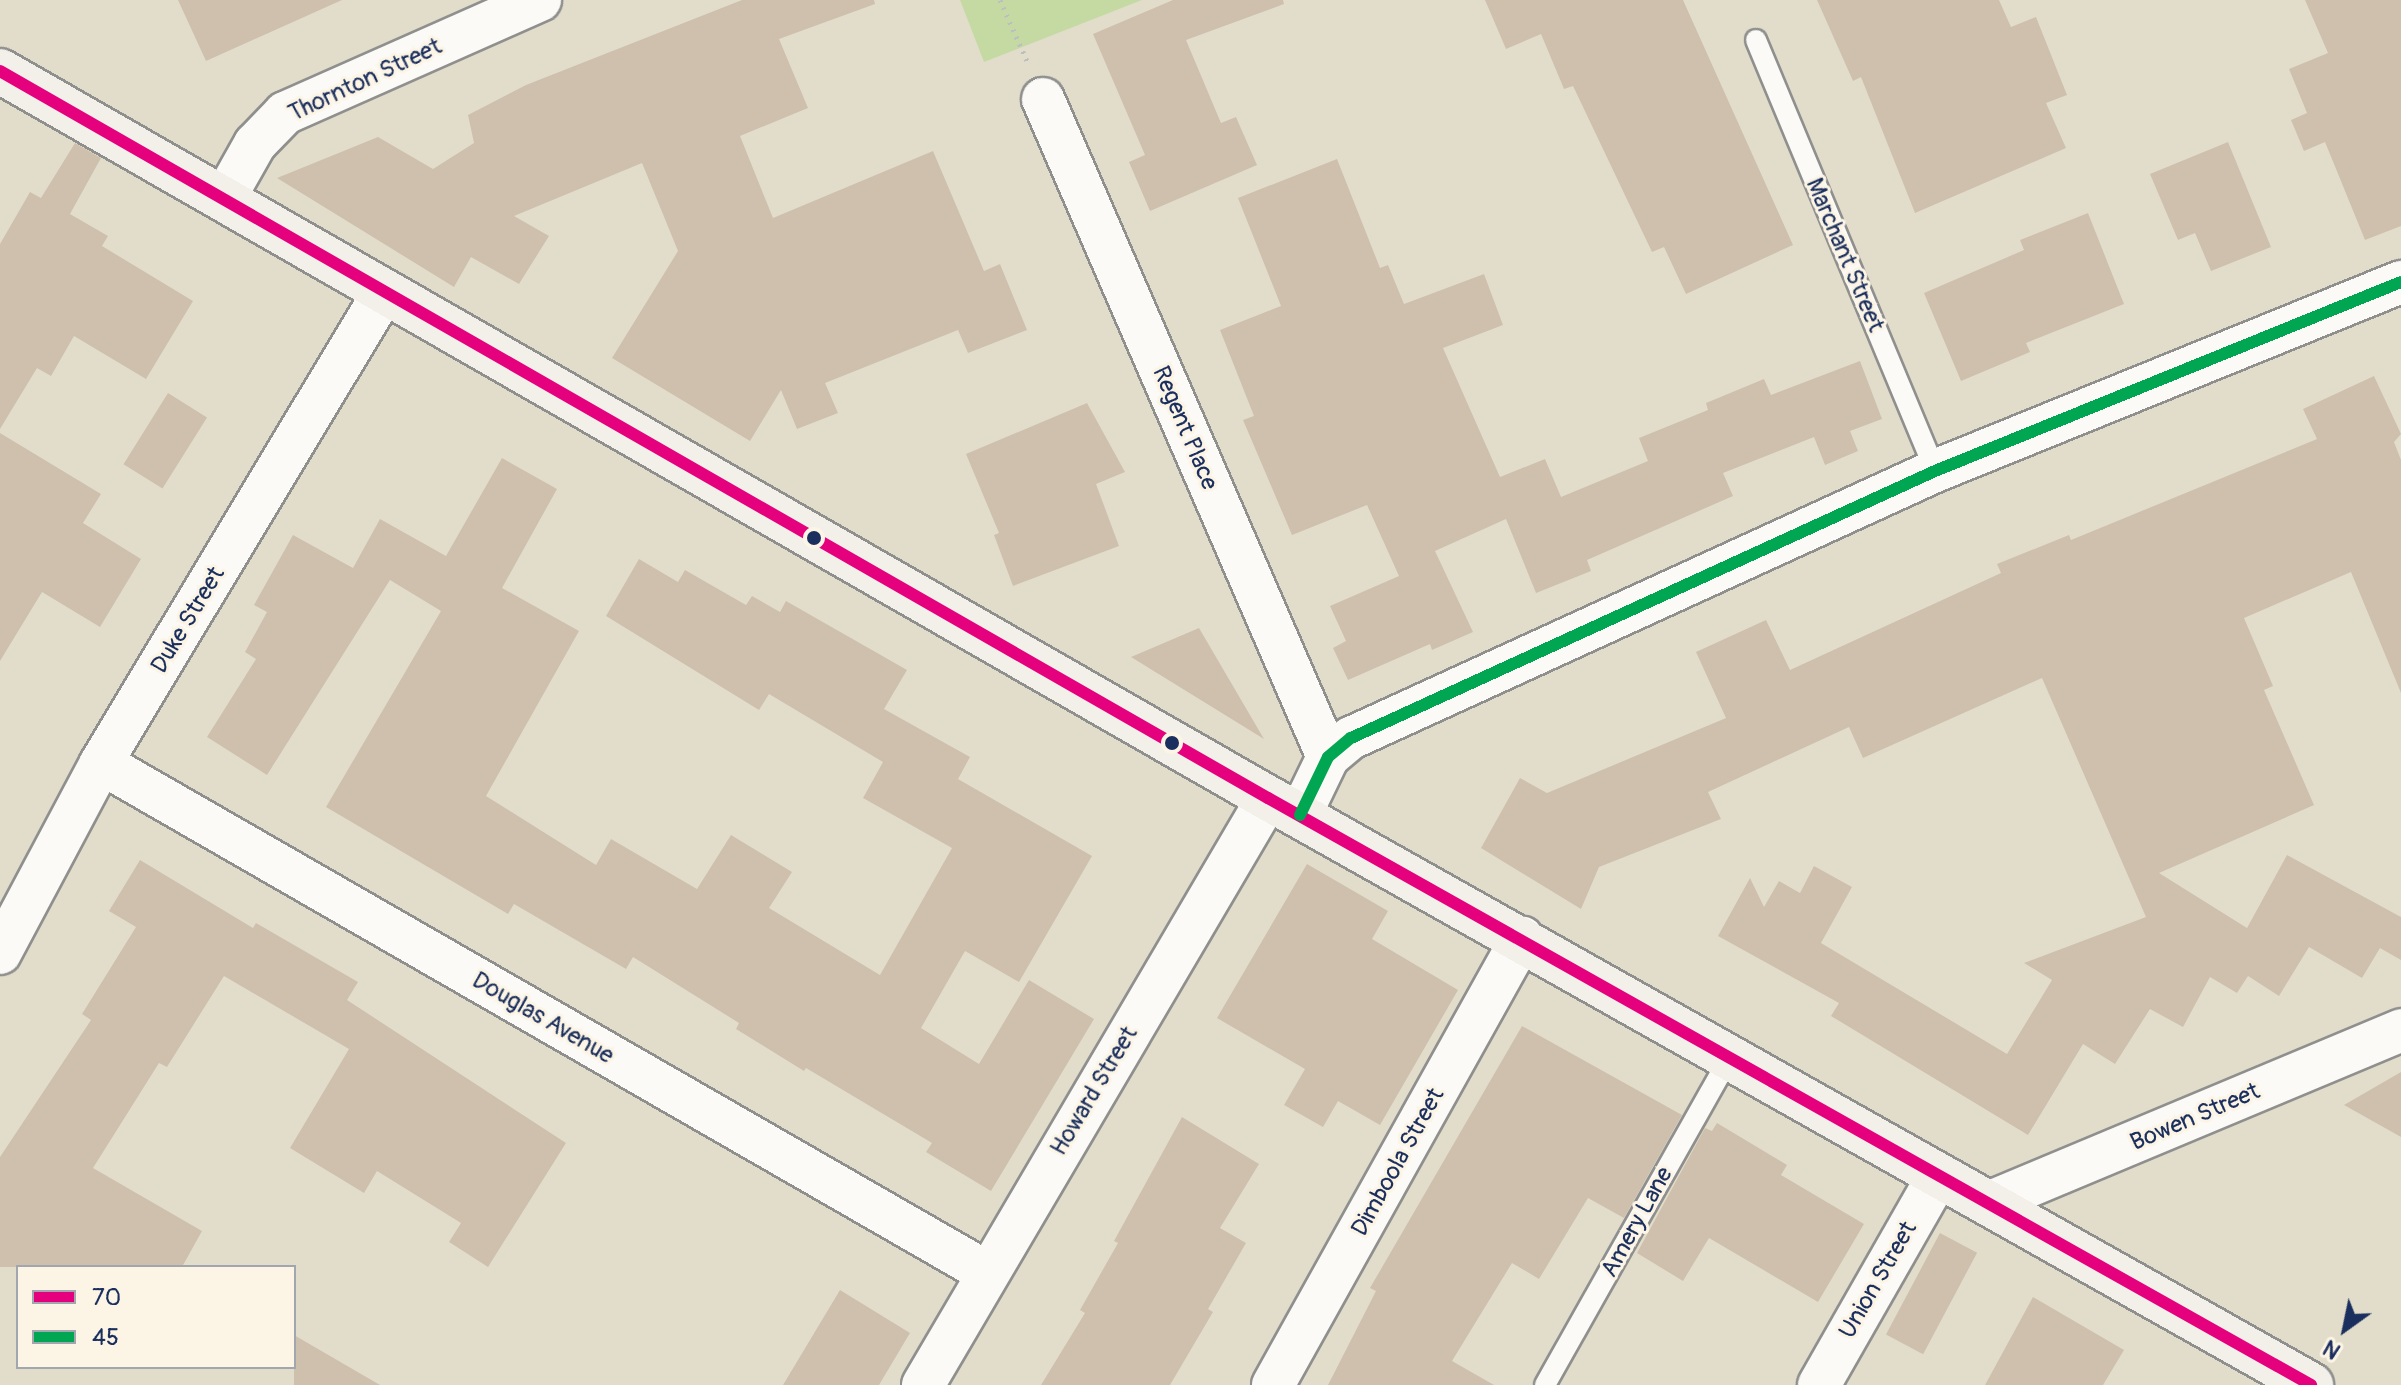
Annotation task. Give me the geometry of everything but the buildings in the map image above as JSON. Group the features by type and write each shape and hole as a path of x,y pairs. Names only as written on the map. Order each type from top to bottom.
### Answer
{"main road":[{"path":"0,71 1284,807 1522,938 2311,1385"}],"street":[{"name":"Thornton Street","path":"224,199 255,144 285,113 540,0"},
{"name":"Regent Place","path":"1043,99 1328,757"},
{"path":"1328,757 1351,738 1935,471 2401,282"},
{"name":"Duke Street","path":"0,953 101,763 384,292"},
{"name":"Howard Street","path":"923,1385 986,1272 1284,807 1328,757"},
{"name":"Douglas Avenue","path":"101,763 986,1272"},
{"name":"Dimboola Street","path":"1273,1385 1522,938"},
{"name":"Bowen Street","path":"1988,1203 2401,1030"},
{"name":"Union Street","path":"1819,1385 1938,1176"}],"lane":[{"name":"Marchant Street","path":"1756,40 1935,471"},
{"name":"Amery Lane","path":"1545,1385 1729,1058"}],"path":[{"path":"1000,0 1043,99"}],"green space":[{"path":"960,0 1142,0 984,62"}],"transit line":[{"name":"70","path":"0,71 1268,798 2311,1385"},
{"name":"45","path":"1300,815 1328,757 1351,738 1935,471 2401,282"}]}
